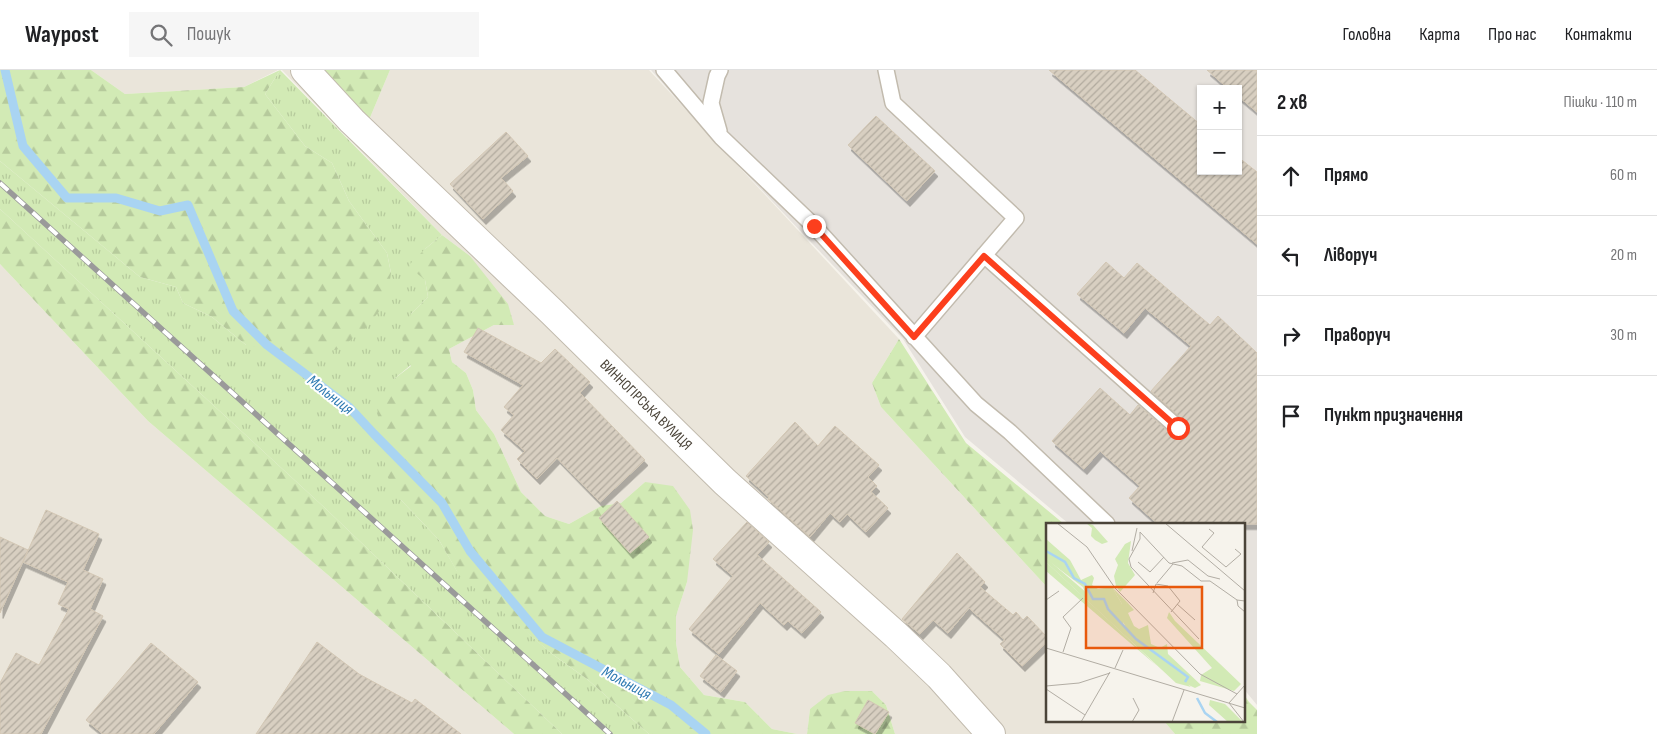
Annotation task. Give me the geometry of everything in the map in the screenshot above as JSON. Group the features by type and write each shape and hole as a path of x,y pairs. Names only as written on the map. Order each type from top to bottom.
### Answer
{"street":[{"name":"ВИННОГІРСЬКА ВУЛИЦЯ","path":"305,70 352,121 552,312 725,482 939,676 990,734"}],"lane":[{"path":"664,70 721,137 814,226 976,404 1010,432 1106,523"},
{"path":"720,70 711,103 721,137"},
{"path":"886,70 893,103 1016,218 914,337"},
{"path":"984,256 1178,428"}],"shaded area":[{"path":"91,70 278,70 244,87 125,94"},
{"path":"282,70 323,70 369,120 390,70 649,70 899,339 872,383 881,407 1046,586 1046,722 1165,722 1175,734 895,734 886,705 872,691 810,709 807,734 797,734 772,729 745,702 704,695 680,667 676,643 676,616 687,582 645,482 621,503 601,506 569,524 545,516 521,492 494,434 476,410 473,390 466,373 452,362 449,349 494,325 514,325 470,256 442,235"},
{"path":"651,70 1257,70 1257,705 1244,689 1244,523 1068,523 965,437 903,339 693,118"},
{"path":"0,264 148,421 514,734 0,734"}],"green space":[{"path":"0,70 91,70 125,94 244,87 280,70 265,94 305,146 332,163 349,201 387,253 391,273 387,301 366,328 339,349 312,355 246,345 212,317 183,303 176,287 140,277 0,161"},
{"path":"280,70 442,235 425,249 425,280 428,297 411,314 411,365 394,379 401,500 439,540 457,571 552,654 587,679 649,734 562,734 326,509 0,209 0,161 140,277 176,287 183,303 212,317 246,345 391,273 387,253 349,201 332,163 305,146 265,94"},
{"path":"323,70 390,70 369,120"},
{"path":"0,209 326,509 562,734 514,734 148,421 0,264"},
{"path":"442,235 470,256 508,304 514,325 494,325 449,349 452,362 466,373 473,390 476,410 494,434 521,492 545,516 569,524 601,506 621,503 645,482 673,486 690,510 693,530 687,582 676,616 676,643 680,667 704,695 745,702 772,729 797,734 649,734 587,679 552,654 459,575 439,540 401,500 387,476 377,407 394,379 411,366 401,335 411,314 428,297 425,280 408,266"},
{"path":"899,339 966,443 1063,523 1046,523 1046,586 881,407 872,383"},
{"path":"845,691 872,691 886,705 895,734 807,734 810,709 828,695"},
{"path":"1244,694 1257,710 1257,734 1175,734 1165,722 1244,722"}],"building":[{"path":"1049,70 1135,70 1197,122 1197,175 1242,175 1242,160 1257,172 1257,244"},
{"path":"1207,70 1257,70 1257,112 1242,99 1242,85 1224,85"},
{"path":"876,116 935,171 907,201 848,145"},
{"path":"506,132 528,156 501,178 513,191 483,219 450,184"},
{"path":"1106,262 1124,278 1137,263 1210,325 1218,316 1257,353 1257,524 1157,523 1129,498 1140,486 1100,451 1084,469 1052,441 1100,388 1130,415 1138,405 1171,434 1180,436 1186,429 1183,420 1151,391 1191,346 1145,308 1124,333 1077,294"},
{"path":"478,328 541,363 555,349 590,382 580,393 645,460 600,502 557,458 537,479 517,459 525,451 501,430 514,415 504,407 523,385 464,352"},
{"path":"795,422 818,446 835,426 879,465 868,477 877,486 871,492 888,508 866,532 847,514 840,522 830,513 810,537 746,476"},
{"path":"617,501 649,537 630,553 599,518"},
{"path":"46,510 99,534 83,570 103,579 90,609 103,616 41,734 0,734 0,683 16,653 39,665 69,609 58,604 68,582 23,562"},
{"path":"747,522 769,542 757,555 821,612 802,633 788,621 784,625 760,603 719,654 689,629 733,576 713,559"},
{"path":"0,537 28,550 0,613"},
{"path":"957,553 985,582 980,587 1013,615 1016,612 1023,620 1027,616 1046,636 1046,643 1022,666 1000,644 1005,640 969,608 948,633 933,620 920,634 902,619"},
{"path":"317,642 359,674 412,703 415,699 461,734 256,734"},
{"path":"151,643 198,682 154,734 103,734 86,720"},
{"path":"716,655 737,671 721,692 700,676"},
{"path":"868,700 889,712 875,734 855,723"}],"waterway":[{"name":"Мольниця","path":"5,70 23,146 67,198 116,198 160,211 188,205 233,311 267,345 349,407 442,503 470,551 542,637 671,705 706,734"}],"railway":[{"path":"0,183 610,734"}],"route":[{"path":"814,226 914,337 984,256 1178,428"}]}
